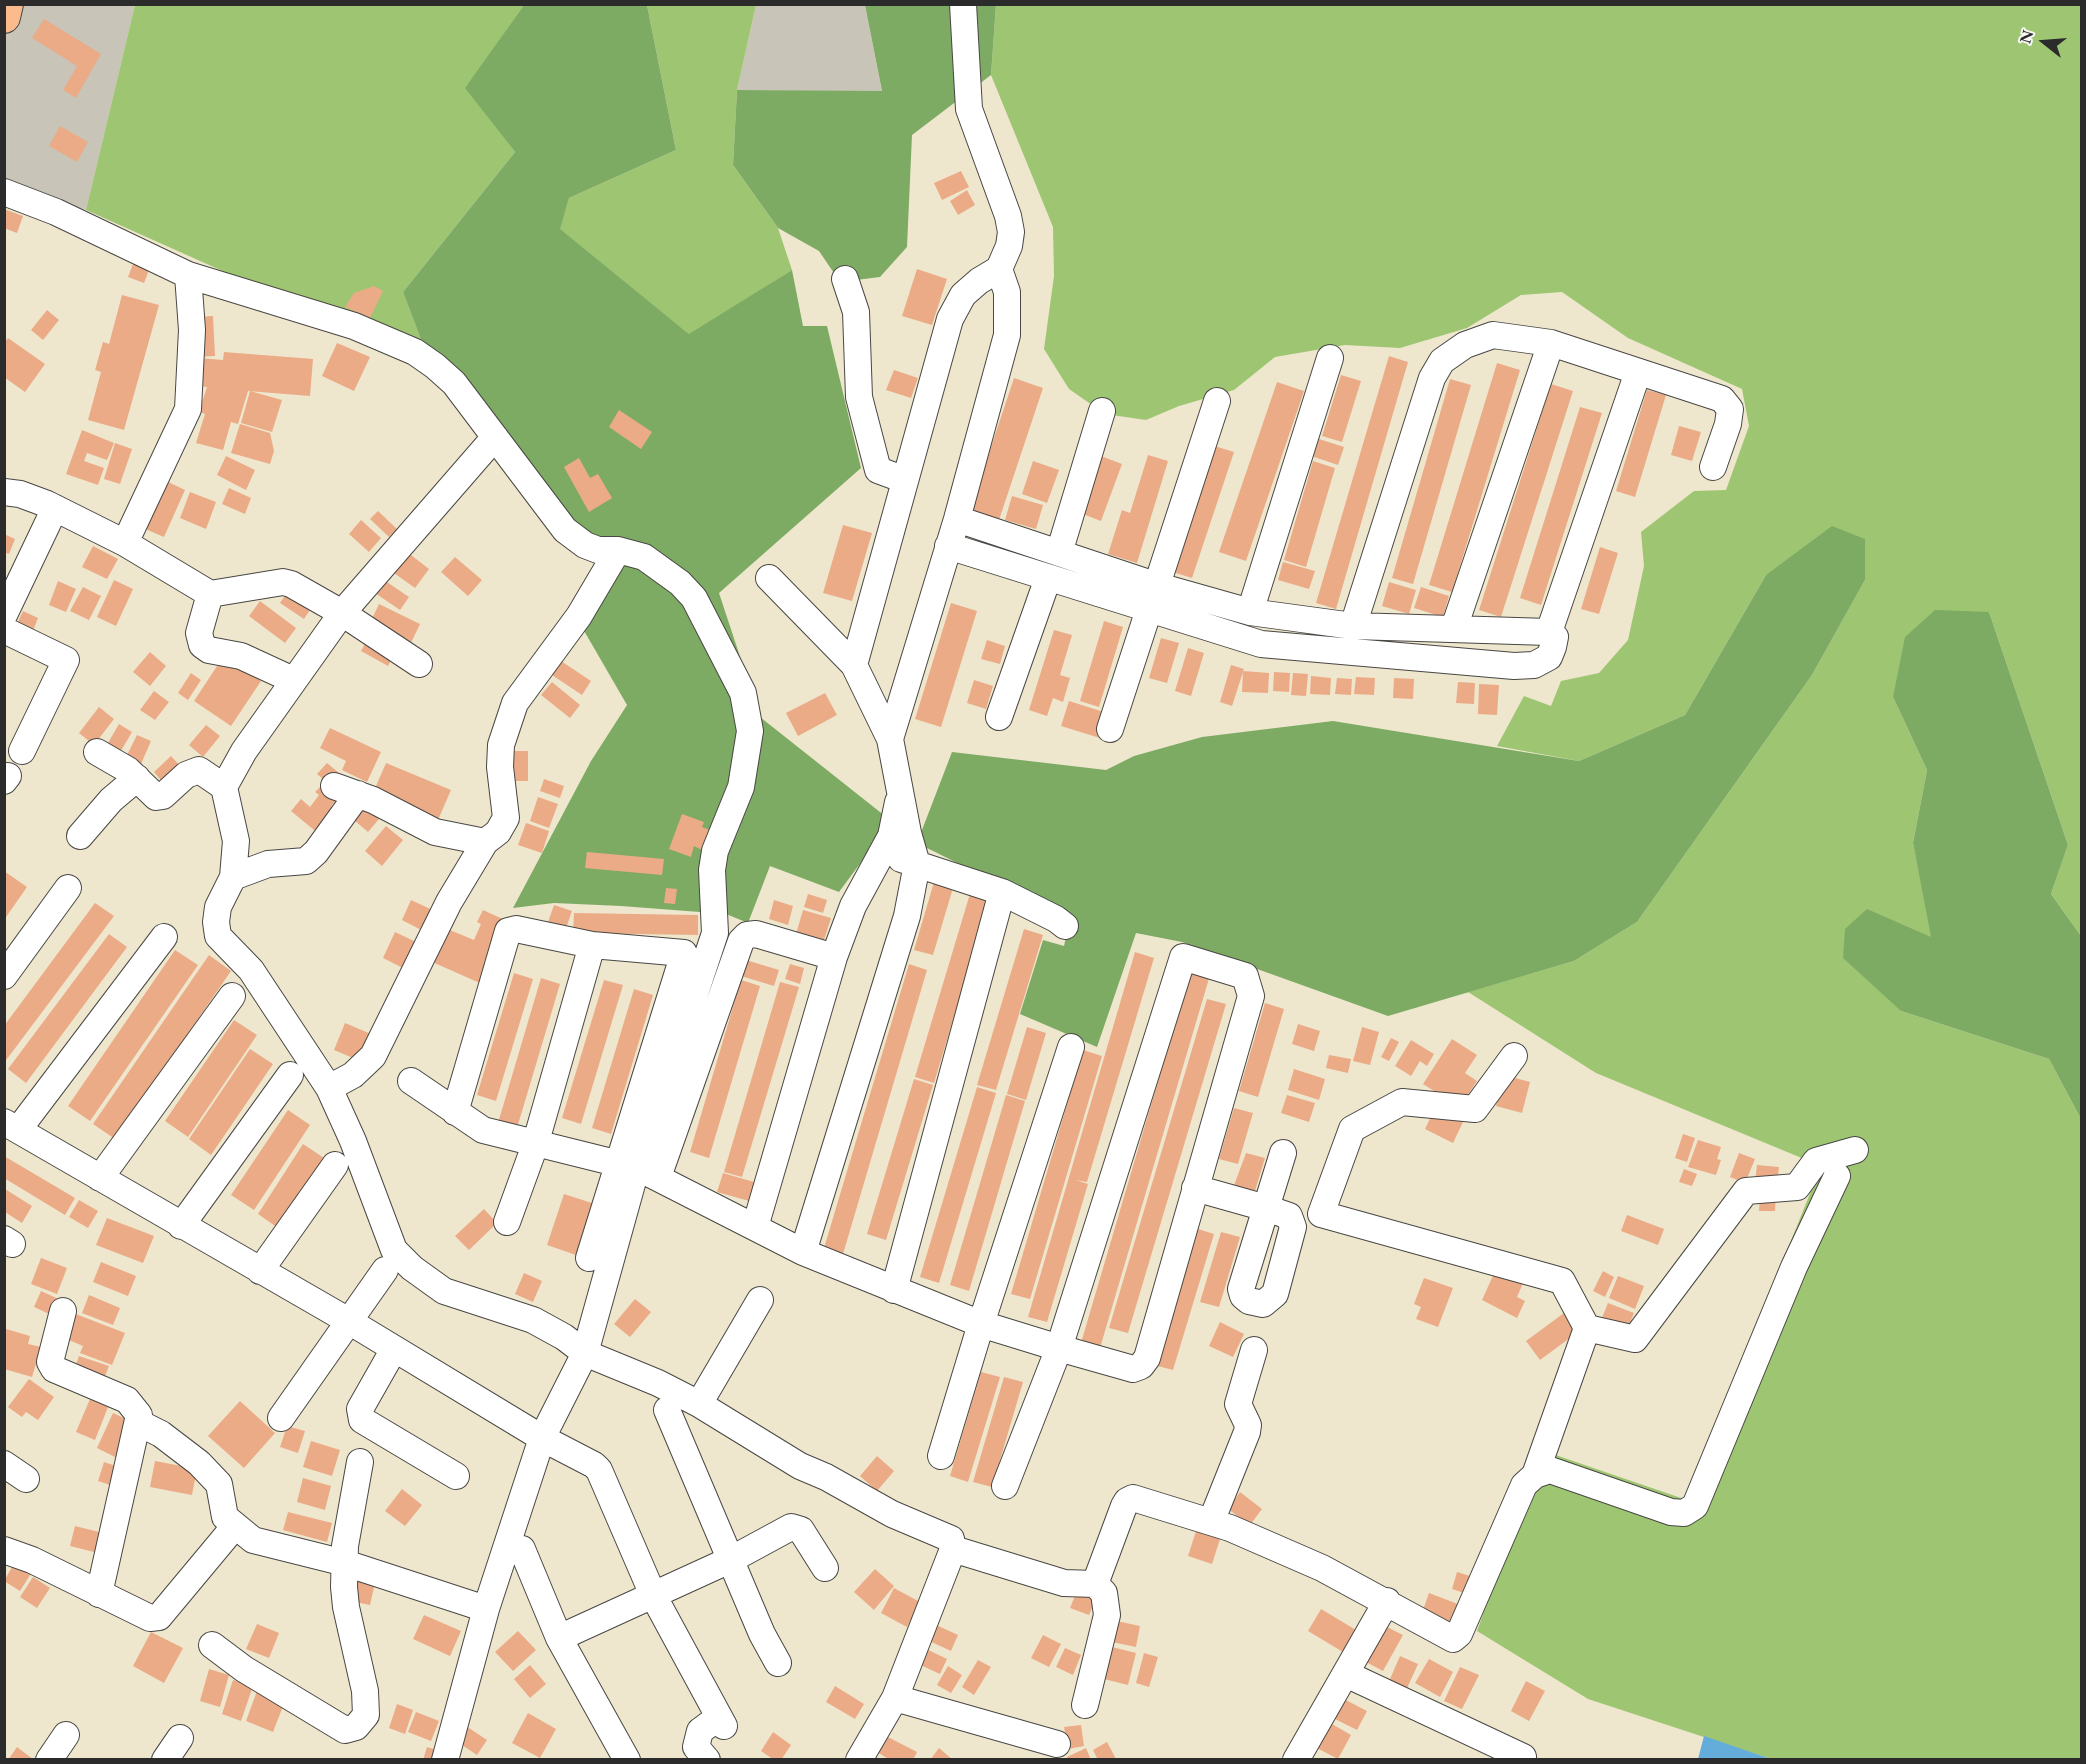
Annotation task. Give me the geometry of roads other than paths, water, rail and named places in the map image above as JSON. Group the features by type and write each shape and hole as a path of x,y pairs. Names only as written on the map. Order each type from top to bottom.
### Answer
{"main road":[{"path":"4,18 7,4"}],"street":[{"path":"854,665 950,319 963,295 978,281 999,269 1009,246 1011,232 1008,216 969,109 963,4"},
{"path":"4,192 56,212 188,275 354,326 415,352 454,382 565,530 585,545 598,550 618,550 644,557 681,583 694,598 743,693 750,730 741,787 716,851 712,870 715,933 633,1184 585,1353 542,1438 486,1609 445,1760"},
{"path":"890,739 957,519 1007,335 1007,292 999,269"},
{"path":"125,543 188,408 192,330 188,275"},
{"path":"845,279 856,312 859,397 878,470 905,480"},
{"path":"1353,627 1432,378 1442,361 1465,345 1493,335 1551,343 1727,403 1730,409 1728,424 1713,467"},
{"path":"1454,628 1551,343"},
{"path":"1250,612 1330,358"},
{"path":"1549,632 1638,372"},
{"path":"1110,729 1217,401"},
{"path":"1059,553 1102,411"},
{"path":"495,437 342,613 292,680 244,751 224,787 236,841 234,877 218,907 218,936 251,970 329,1088 353,1141 394,1251 412,1268 444,1291 532,1320 564,1337 585,1353 658,1383 699,1404 800,1466 892,1514 951,1539 953,1549 894,1698 859,1760"},
{"path":"4,492 20,494 55,508 125,543 210,594 283,582 342,613 419,664"},
{"path":"4,615 10,587 55,508"},
{"path":"948,546 1149,611 1261,644 1279,647 1514,666 1534,665 1549,657 1555,637 1549,632 1353,627 1250,612 1158,586 957,519"},
{"path":"329,1088 353,1075 373,1056 449,902 486,842 498,832 506,818 500,766 501,745 515,703 579,616 618,550"},
{"path":"770,578 854,665 890,739 917,864 907,916 803,1252"},
{"path":"999,717 1048,578"},
{"path":"210,594 199,633 202,645 209,650 241,656 292,680"},
{"path":"4,630 66,660 22,751"},
{"path":"97,752 137,778 156,796 163,796 186,775 199,770 224,787"},
{"path":"80,836 111,800 137,778"},
{"path":"334,786 358,794 435,832 486,842"},
{"path":"755,1227 834,957 853,906 891,836 900,792"},
{"path":"234,877 268,864 306,861 316,852 358,794"},
{"path":"881,852 1002,892 1056,919 1065,926"},
{"path":"4,976 68,888"},
{"path":"894,1290 1002,892"},
{"path":"455,1112 508,931 516,929 592,945 684,953 621,1165 589,1258"},
{"path":"834,957 756,934 747,935 741,941 653,1175 803,1252 894,1290 981,1324 1059,1348 1133,1369 1141,1366 1147,1358 1251,996 1245,976 1184,957 1059,1348 1005,1486"},
{"path":"164,937 11,1126 347,1320 542,1438 594,1464 599,1470 653,1595 721,1721 700,1731 696,1747 707,1760"},
{"path":"507,1222 535,1145 592,945"},
{"path":"100,1178 232,996"},
{"path":"941,1456 981,1324 1071,1047"},
{"path":"1514,1056 1474,1109 1402,1102 1352,1129 1321,1214 1562,1281 1587,1328 1535,1475"},
{"path":"181,1226 290,1075"},
{"path":"411,1081 483,1130 621,1165"},
{"path":"1587,1328 1635,1339 1746,1191 1797,1187 1816,1161 1855,1150"},
{"path":"1195,1188 1266,1208 1283,1153"},
{"path":"260,1271 335,1165"},
{"path":"1095,1584 1127,1500 1133,1498 1211,1522 1322,1568 1387,1601 1453,1639 1459,1634 1524,1485 1535,1475 1550,1470 1671,1512 1684,1513 1695,1506 1794,1266 1837,1176"},
{"path":"281,1418 347,1320 385,1270"},
{"path":"699,1404 760,1300"},
{"path":"63,1311 50,1362 54,1369 128,1400 136,1407 139,1423 99,1594"},
{"path":"394,1350 360,1409 362,1420 456,1476"},
{"path":"1211,1522 1247,1432 1248,1425 1239,1404 1254,1350"},
{"path":"667,1410 762,1634 778,1663"},
{"path":"139,1423 161,1434 199,1463 219,1484 225,1516 234,1527 253,1540 345,1563 486,1609"},
{"path":"212,1645 244,1669 345,1730 356,1727 366,1715 365,1691 346,1607 345,1563 360,1462"},
{"path":"4,1464 26,1479"},
{"path":"4,1550 32,1560 142,1616 159,1617 234,1527"},
{"path":"560,1638 732,1559 791,1527 801,1530 825,1568"},
{"path":"522,1549 560,1638 627,1760"},
{"path":"953,1549 1064,1582 1095,1584 1104,1593 1107,1615 1085,1706"},
{"path":"1296,1760 1387,1601"},
{"path":"1346,1674 1523,1757"},
{"path":"894,1698 1058,1744"},
{"path":"49,1760 66,1735"},
{"path":"165,1760 180,1738"}],"water":[{"path":"1704,1736 1771,1759 1698,1759"}]}
